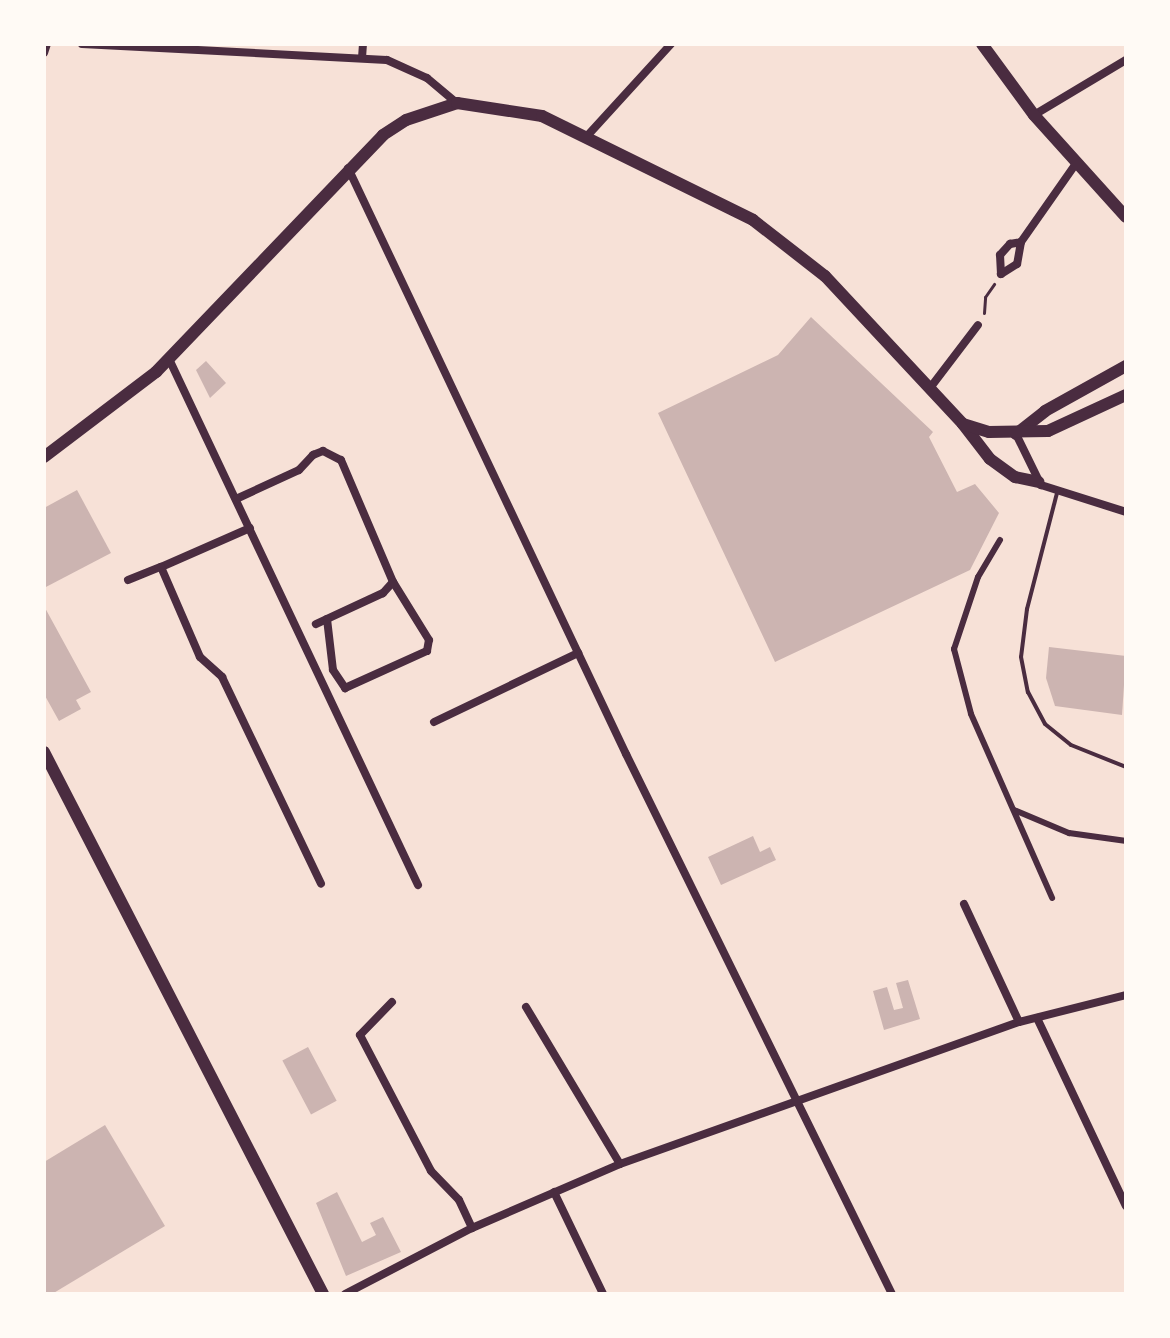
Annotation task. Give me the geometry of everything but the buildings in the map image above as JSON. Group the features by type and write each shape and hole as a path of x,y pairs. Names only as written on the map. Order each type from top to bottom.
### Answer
{"main road":[{"path":"982,44 1034,115 1126,217"},
{"path":"44,457 169,359 347,167 406,120 457,103 542,116 588,135 753,220 825,276 963,424 990,459 1015,477 1038,482"},
{"path":"1016,434 1045,411 1126,366"},
{"path":"963,424 1016,434 1048,431 1126,395"},
{"path":"44,752 323,1294"}],"street":[{"path":"44,53 47,44"},
{"path":"82,44 362,58 407,66 457,103"},
{"path":"362,58 363,44"},
{"path":"588,135 671,44"},
{"path":"1034,115 1126,60"},
{"path":"1021,242 1010,244 1000,255 1001,274 1017,264 1021,242 1077,162"},
{"path":"347,167 578,653 892,1294"},
{"path":"930,388 978,325"},
{"path":"169,359 418,885"},
{"path":"1016,434 1038,482 1057,493 1126,512"},
{"path":"236,499 299,470 313,455 334,454 366,513 393,582 429,640 427,651 345,688 333,670 327,619"},
{"path":"128,580 250,528"},
{"path":"1000,540 978,577 954,649 971,714 1052,898"},
{"path":"161,567 200,657 222,677 321,884"},
{"path":"316,624 383,593 393,582"},
{"path":"434,722 578,653"},
{"path":"1014,810 1069,833 1126,841"},
{"path":"964,904 1019,1022"},
{"path":"345,1294 472,1228 620,1164 1019,1022 1126,995"},
{"path":"392,1002 360,1035 431,1171 459,1200 472,1228"},
{"path":"526,1007 620,1164"},
{"path":"1037,1018 1126,1206"},
{"path":"554,1192 603,1294"}],"lane":[{"path":"1057,493 1027,609 1021,657 1028,692 1045,724 1071,745 1126,767"}],"path":[{"path":"978,325 985,297 1001,274"}]}
